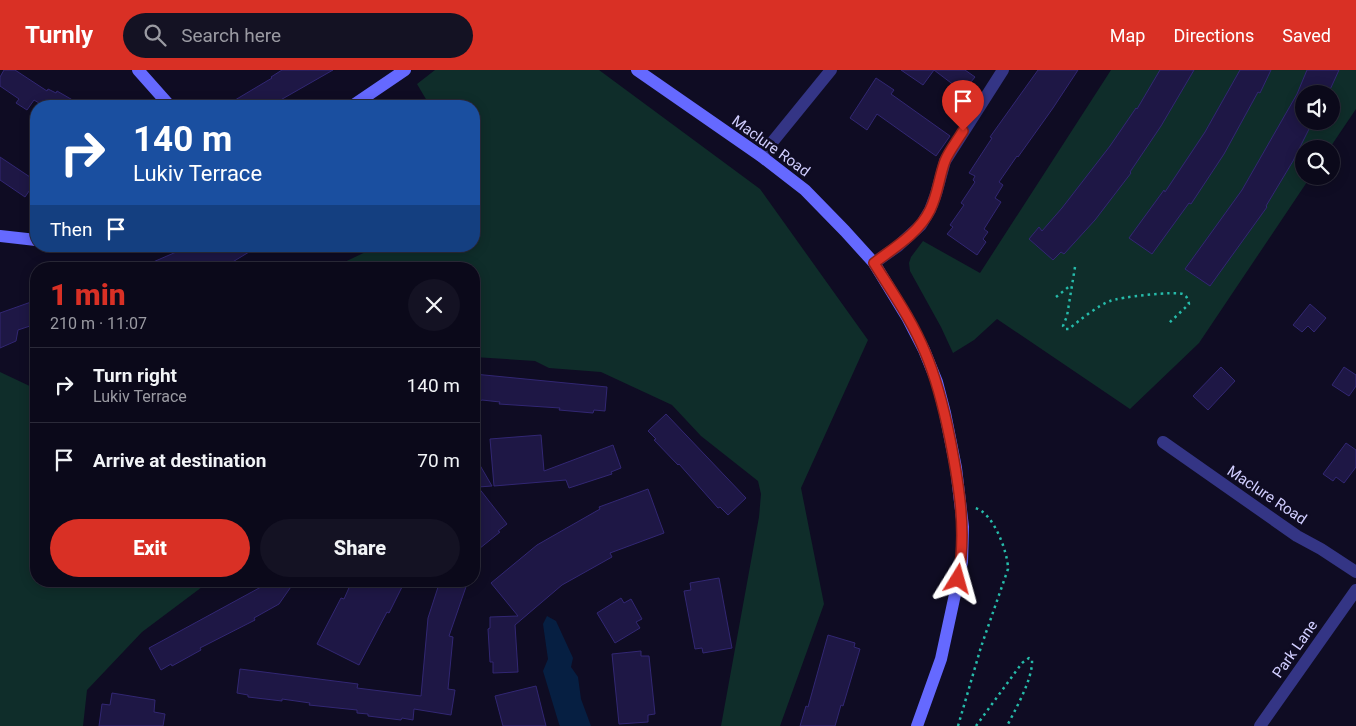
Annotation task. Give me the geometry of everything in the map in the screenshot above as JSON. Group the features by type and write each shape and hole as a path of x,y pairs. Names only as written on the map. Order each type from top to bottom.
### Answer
{"street":[{"path":"138,70 165,100"},
{"path":"361,100 405,70"},
{"name":"Maclure Road","path":"637,70 761,156 805,190 846,231 874,263 907,317 924,350 937,382 956,468 963,526 962,562 952,612 941,659 917,726"},
{"path":"761,156 832,70"},
{"path":"874,263 898,246 921,225 930,210 945,161 1004,70"},
{"path":"0,236 30,239"},
{"name":"Maclure Road","path":"1163,442 1297,536 1356,572"},
{"name":"Park Lane","path":"1260,726 1356,590"}],"path":[{"path":"1075,267 1063,326 1065,329 1068,329 1110,301 1131,297 1183,294 1188,298 1189,304 1168,324"},
{"path":"1056,297 1072,284"},
{"path":"958,726 981,647 1008,569 1005,548 997,531 982,511 976,508"},
{"path":"976,726 1022,663 1029,658 1032,660 1032,665 1021,697 1007,726"}],"green space":[{"path":"435,70 599,70 760,189 868,340 801,488 824,604 780,726 721,726 759,517 761,494 758,481 701,436 672,405 601,372 549,368 535,361 480,357 480,262 345,262 365,252 480,252 480,100 426,100 417,84"},
{"path":"1111,70 1356,70 1356,109 1335,140 1295,140 1295,185 1305,185 1199,343 1130,409 997,319 974,340 953,353 910,271 909,263 911,257 923,241 980,273"},
{"path":"0,372 30,386 30,587 202,587 142,632 87,690 83,726 0,726"}],"water":[{"path":"547,616 556,621 573,658 571,667 578,677 581,699 591,726 560,726 559,724 543,671 548,659 543,624"}],"building":[{"path":"4,70 15,70 47,91 48,89 56,93 57,91 73,100 30,100 30,106 27,110 16,103 19,99 0,86 0,77"},
{"path":"282,70 333,70 280,100 235,100"},
{"path":"901,70 934,70 923,85"},
{"path":"934,70 965,70 975,77 963,92"},
{"path":"1038,70 1078,70 999,182 1003,185 995,198 1001,202 984,229 988,232 983,239 986,242 977,255 947,234 953,227 950,225 964,205 961,203 975,182 973,180 975,176 969,173 992,138 990,137"},
{"path":"1160,70 1194,70 1131,173 1095,220 1064,254 1061,252 1053,260 1029,239 1039,227 1042,231 1062,208 1137,109"},
{"path":"1240,70 1271,70 1260,93 1258,92 1224,154 1191,204 1189,203 1152,254 1129,238 1164,190 1165,192 1205,132"},
{"path":"1307,70 1339,70 1332,85 1301,85"},
{"path":"876,78 894,90 891,94 950,136 936,156 877,114 867,130 850,118"},
{"path":"1295,97 1295,130 1308,130 1304,140 1295,140 1295,157 1267,207 1210,286 1185,269 1242,190"},
{"path":"0,157 30,177 30,190 25,197 0,180"},
{"path":"176,252 249,252 233,262 153,262"},
{"path":"30,302 30,326 18,330 16,341 0,348 0,313"},
{"path":"1310,304 1326,318 1314,332 1308,326 1302,332 1293,325"},
{"path":"1221,367 1235,381 1208,410 1193,396"},
{"path":"1344,367 1356,375 1356,386 1349,396 1332,385"},
{"path":"480,375 607,387 605,411 594,410 593,413 559,410 560,408 499,404 500,402 480,401"},
{"path":"666,414 746,498 728,515 720,507 718,508 679,464 654,440 656,439 648,431"},
{"path":"541,435 544,471 613,445 621,468 611,472 612,474 569,488 566,480 494,486 490,439"},
{"path":"1346,443 1356,450 1356,467 1344,483 1336,477 1333,481 1323,474"},
{"path":"480,465 492,486 480,487"},
{"path":"648,489 664,533 610,553 612,557 562,585 515,625 518,672 493,673 493,662 490,662 488,629 490,628 490,617 518,616 491,583 537,545 600,509 599,507"},
{"path":"480,490 507,524 498,531 500,532 480,548"},
{"path":"719,578 732,648 703,653 702,648 695,649 684,591 691,590 690,583"},
{"path":"261,587 291,587 279,604 254,618 255,620 200,648 201,650 172,666 171,664 161,670 149,648"},
{"path":"349,587 402,587 359,665 317,644 341,598 344,599"},
{"path":"438,587 466,587 449,636 453,637 448,689 455,690 451,715 414,709 413,720 402,718 401,720 368,716 368,714 357,713 357,710 309,705 310,703 282,699 282,701 248,697 248,695 237,693 240,669 358,684 357,688 421,696 428,618"},
{"path":"621,598 624,603 631,599 642,619 636,622 640,628 615,643 597,613"},
{"path":"828,635 855,643 854,647 860,649 843,706 841,705 835,726 800,726 806,706 808,707"},
{"path":"641,651 641,656 649,656 655,714 648,715 648,722 619,724 612,654"},
{"path":"536,686 546,726 503,726 495,696"},
{"path":"112,693 155,700 154,712 165,714 163,726 99,726 102,704 110,705"}],"route":[{"path":"958,579 962,562 963,526 961,507 956,468 937,382 924,350 907,317 874,263 898,246 921,225 930,210 945,161 963,131"}]}
